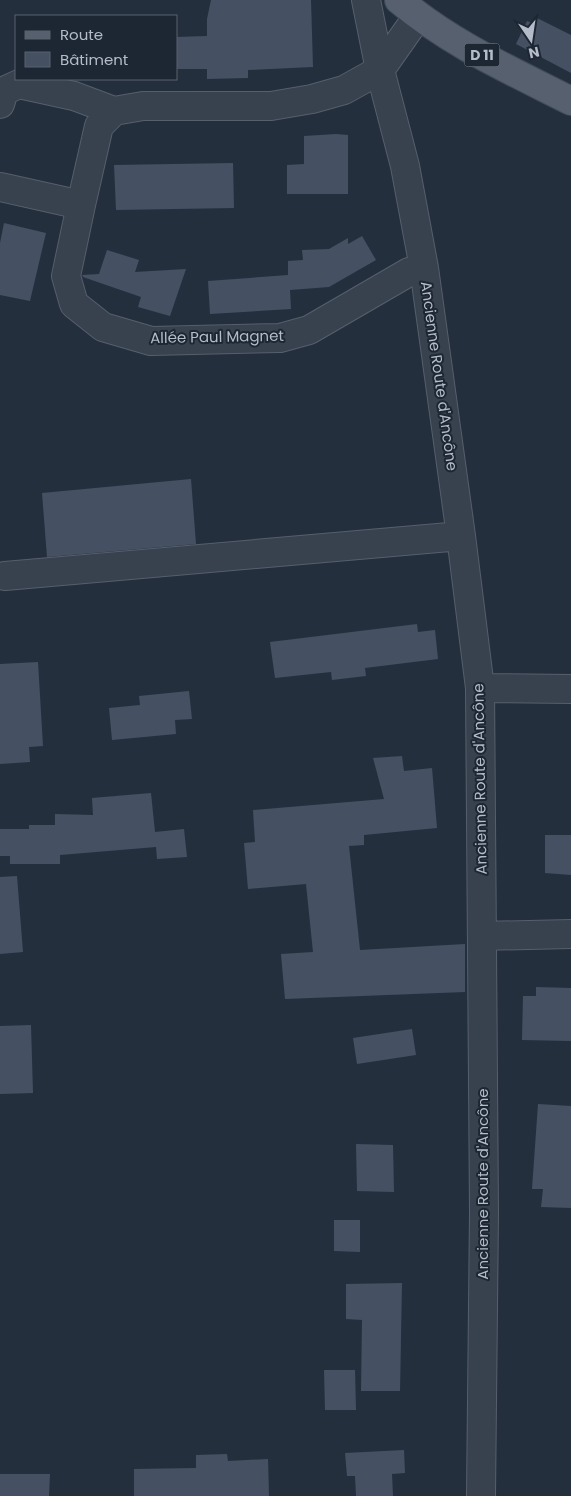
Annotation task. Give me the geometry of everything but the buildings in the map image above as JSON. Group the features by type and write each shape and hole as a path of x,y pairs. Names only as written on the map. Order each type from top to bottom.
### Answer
{"main road":[{"name":"D 11","path":"408,8 486,57 571,101"}],"street":[{"name":"Ancienne Route d'Ancône","path":"366,0 380,70 404,166 424,268 462,536 480,688 484,1212 481,1496"},
{"path":"0,104 4,91 19,84 74,96 114,111 143,106 279,104 312,99 344,90 380,70 408,8"},
{"name":"Allée Paul Magnet","path":"114,111 99,126 66,276 74,304 103,328 151,341 280,338 310,330 409,272 424,268"},
{"path":"0,186 81,206"},
{"path":"4,576 462,536"},
{"path":"480,688 571,689"},
{"path":"482,936 571,934"}]}
